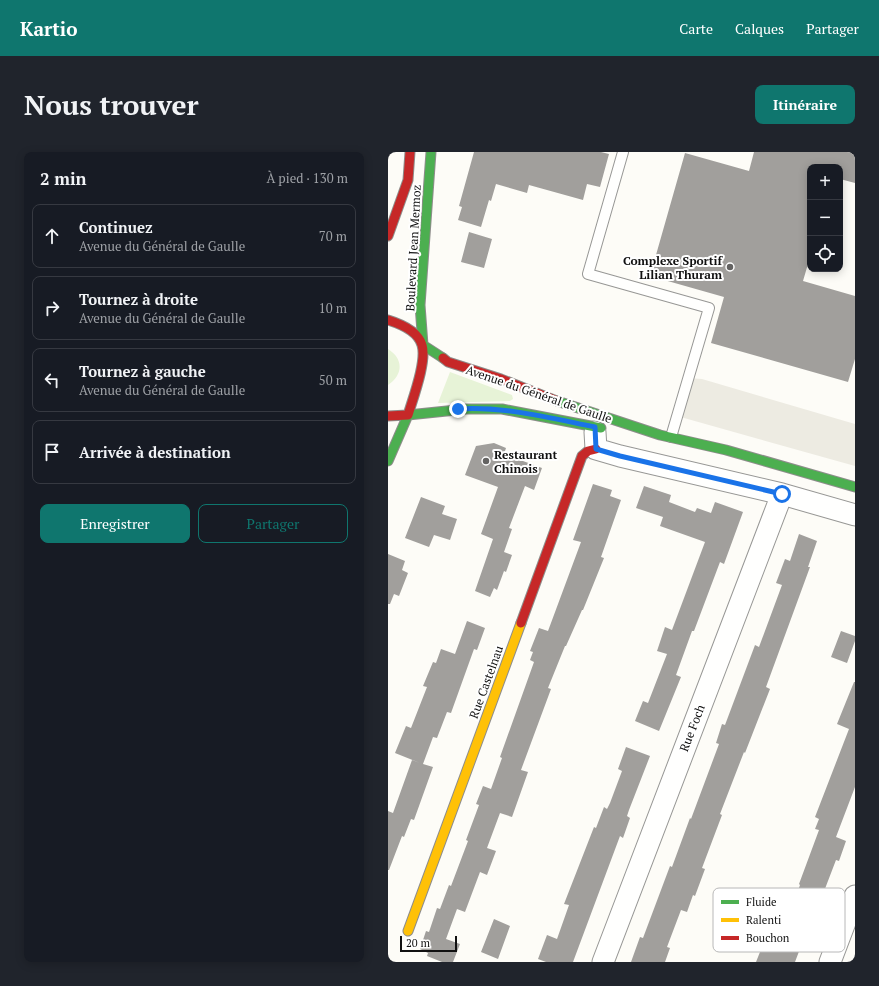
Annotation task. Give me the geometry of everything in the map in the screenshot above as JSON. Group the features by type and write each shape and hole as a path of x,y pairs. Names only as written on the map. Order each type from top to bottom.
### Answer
{"main road":[{"name":"Boulevard Jean Mermoz","path":"389,231 408,180 410,152"},
{"name":"Boulevard Jean Mermoz","path":"388,461 408,415 422,365 423,345 420,306 432,152"},
{"name":"Boulevard Jean Mermoz","path":"388,320 402,324 412,331 423,345"},
{"name":"Avenue du Général de Gaulle","path":"423,345 448,362 501,379 566,404 660,435"},
{"name":"Avenue du Général de Gaulle","path":"408,415 431,414 473,408 502,410 595,427 660,435 726,450 855,487"},
{"path":"388,416 408,415"},
{"name":"Rue Castelnau","path":"408,931 582,456 588,451 596,449"}],"street":[{"name":"Avenue du Général de Gaulle","path":"595,427 596,449"},
{"path":"596,449 782,494 855,515"},
{"name":"Rue Foch","path":"603,962 782,494"},
{"path":"845,922 855,896"},
{"path":"830,962 834,952"}],"lane":[{"path":"623,152 588,274 709,308 671,437"}],"green space":[{"path":"388,349 397,357 400,367 397,377 388,385"},
{"path":"450,372 512,395 513,399 510,401 438,403"}],"shaded area":[{"path":"688,378 702,379 855,424 855,466 677,416"}],"building":[{"path":"474,152 601,152 609,154 600,187 587,184 583,200 529,185 527,193 496,184 491,201 489,200 481,227 458,220 462,207 459,206"},
{"name":"Complexe Sportif Lilian Thuram","path":"754,152 855,152 855,183 843,180 843,164 807,164 807,267 803,281 855,296 855,359 848,382 711,343 724,297 650,276 685,153 749,171"},
{"path":"469,232 492,239 484,268 461,262"},
{"path":"494,443 506,448 504,454 542,468 534,490 525,486 509,528 512,529 504,552 512,555 497,590 494,588 490,597 475,591 493,539 481,534 498,487 465,475 476,446"},
{"path":"593,484 612,490 610,496 621,500 601,557 604,558 583,610 565,646 548,688 551,689 521,770 528,772 512,817 500,813 487,848 496,851 487,875 480,872 465,912 457,909 446,939 460,944 453,962 442,962 427,956 428,953 420,949 426,931 429,932 437,908 440,909 449,885 451,886 468,841 466,840 479,805 476,804 483,786 491,789 502,758 500,757 534,662 530,660 533,652 530,651 539,628 548,631 581,542 573,540"},
{"path":"644,486 671,495 669,502 695,512 697,508 711,513 715,502 743,512 724,564 720,562 694,631 692,631 676,675 681,677 659,731 635,721 643,701 648,703 667,654 657,651 665,627 672,630 705,542 660,526 663,517 636,508"},
{"path":"421,497 445,506 442,514 457,519 450,540 434,535 429,547 405,538"},
{"path":"799,534 817,541 808,567 810,567 766,687 770,689 720,814 722,815 702,868 705,869 695,896 693,895 687,912 681,910 667,947 670,948 665,962 631,962 640,937 643,938 670,866 672,867 690,818 691,819 719,744 716,743 722,724 725,725 755,645 759,647 782,585 776,583 785,559 790,561"},
{"path":"388,554 405,561 402,570 408,573 399,596 394,594 390,604 388,604"},
{"path":"467,621 485,628 477,650 474,649 451,713 447,712 437,738 433,737 423,764 433,767 414,820 411,819 404,837 402,836 388,870 388,811 393,813 412,760 420,763 395,753 406,726 411,728 427,687 423,686 433,662 436,663 441,649 455,654"},
{"path":"841,631 855,636 855,641 847,663 831,657"},
{"path":"855,682 855,787 836,837 846,841 839,861 836,860 825,888 799,888 799,884 819,830 815,829 819,819 815,817 849,729 837,724"},
{"path":"626,747 650,756 627,816 630,818 623,838 620,836 573,962 546,962 538,959 547,935 557,939 569,905 564,904 594,827 596,828 604,807 607,809 610,803 622,771 618,769"},
{"path":"494,919 510,926 498,959 481,952"},
{"path":"760,952 799,952 795,962 756,962"}],"traffic: fast":[{"path":"431,152 420,305 423,345 443,358"},
{"path":"557,401 660,435 726,450 855,487"},
{"path":"388,461 408,415 466,409 502,409 601,428"}],"traffic: slow":[{"path":"408,931 521,623"}],"traffic: jam":[{"path":"388,236 408,180 410,152"},
{"path":"388,320 413,332 420,340 423,352 419,380 408,415 388,416"},
{"path":"443,358 448,362 501,379 557,401"},
{"path":"521,623 582,456 588,451 596,449"}],"place":[{"name":"Complexe Sportif Lilian Thuram","path":"730,267"},
{"name":"Restaurant Chinois","path":"486,461"}],"route":[{"path":"458,409 473,408 502,410 543,416 595,427 596,449 782,494"}]}
